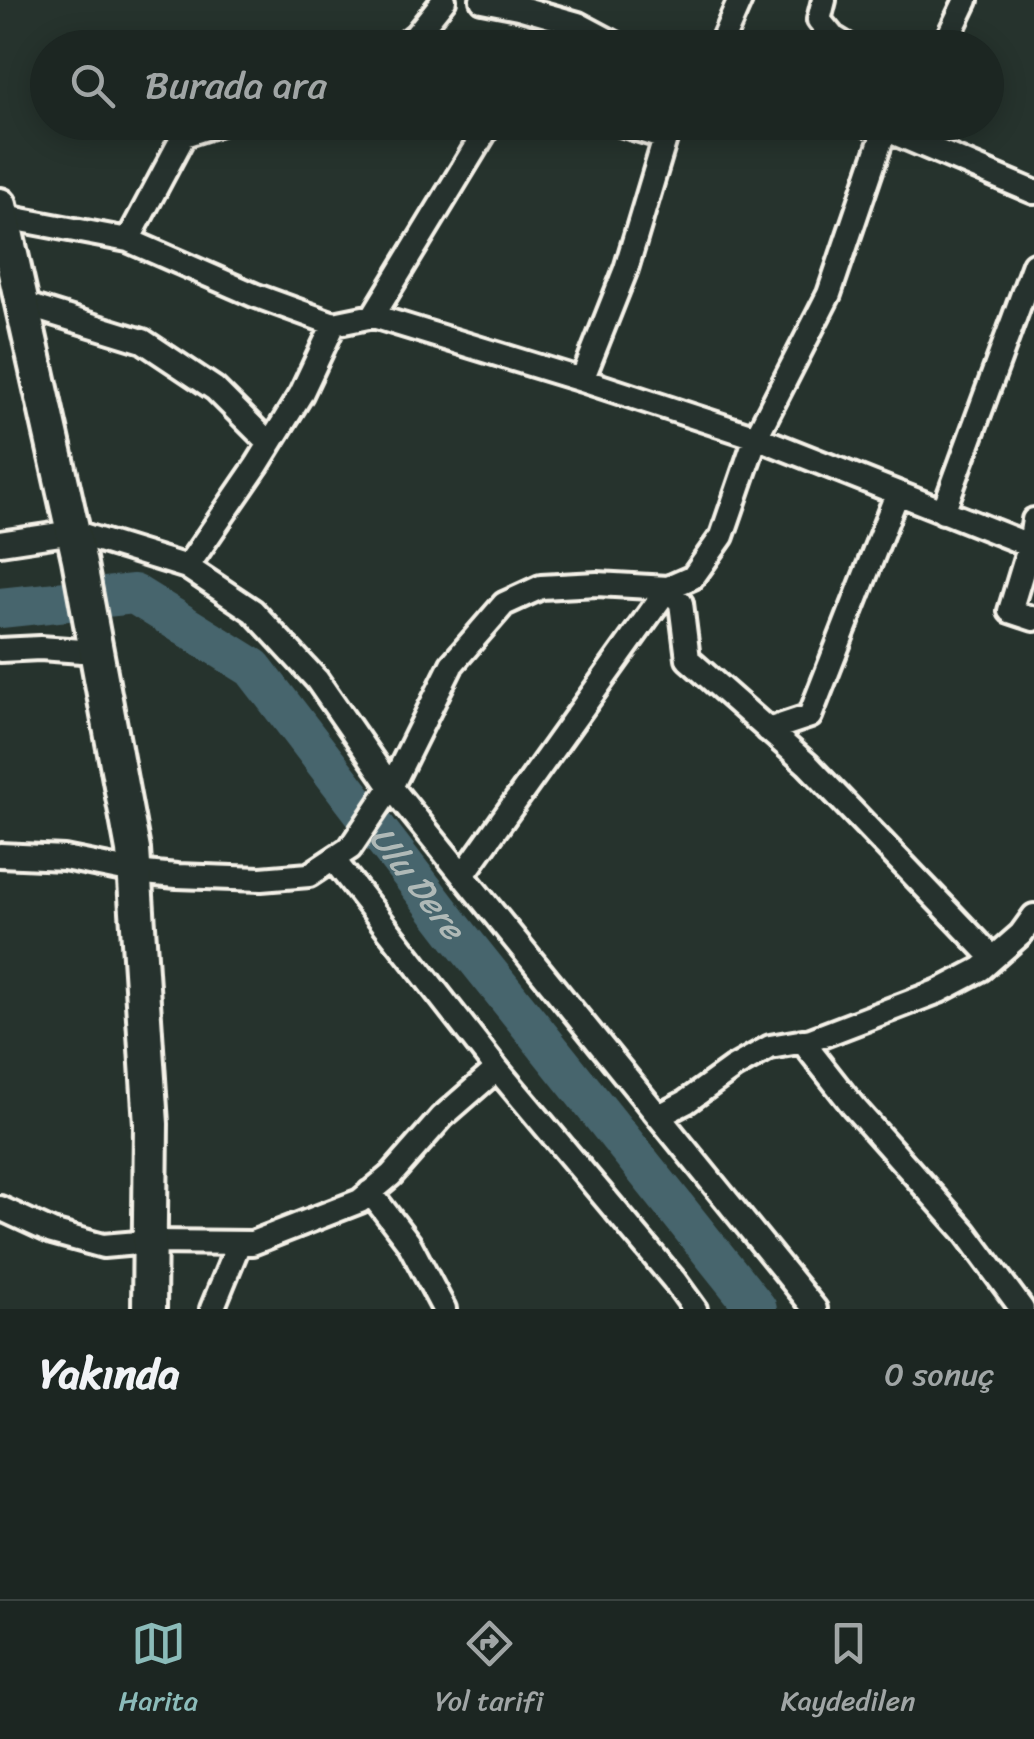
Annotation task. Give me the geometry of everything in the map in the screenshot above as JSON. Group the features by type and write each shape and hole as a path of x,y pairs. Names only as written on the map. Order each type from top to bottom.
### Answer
{"main road":[{"path":"1,213 76,546 132,850 151,1124 149,1309"}],"street":[{"path":"419,30 444,0"},
{"path":"482,0 589,30"},
{"path":"728,30 740,0"},
{"path":"824,0 819,20 827,30"},
{"path":"952,30 966,0"},
{"path":"128,240 181,140"},
{"path":"373,316 480,140"},
{"path":"582,380 626,269 665,140"},
{"path":"0,854 64,858 134,872 261,879 309,875 341,853 386,796 452,664 504,604 541,586 668,588 694,577 722,536 756,438 829,294 883,140"},
{"path":"919,140 1034,192"},
{"path":"1,213 128,240 254,295 334,324 373,316 582,380 756,438 1032,546"},
{"path":"943,512 1034,264"},
{"path":"22,304 144,341 215,388 270,444"},
{"path":"187,567 301,394 334,324"},
{"path":"768,730 810,716 896,494"},
{"path":"1034,520 1032,546 1010,611 1034,619"},
{"path":"0,543 76,546 187,567 253,611 318,680 386,796 463,875 815,1309"},
{"path":"668,588 681,603 688,659 807,764 993,958"},
{"path":"463,875 668,588"},
{"path":"0,650 95,644"},
{"path":"341,853 497,1069 696,1309"},
{"path":"659,1116 770,1046 802,1042 938,991 980,969 1021,934 1034,916"},
{"path":"802,1042 965,1232 1022,1309"},
{"path":"0,1208 52,1232 103,1246 150,1242 252,1244 360,1201 391,1175 442,1116 497,1069"},
{"path":"370,1192 409,1243 444,1309"},
{"path":"212,1309 239,1244"}],"waterway":[{"name":"Ulu Dere","path":"0,608 134,594 253,668 454,930 757,1309"}]}
